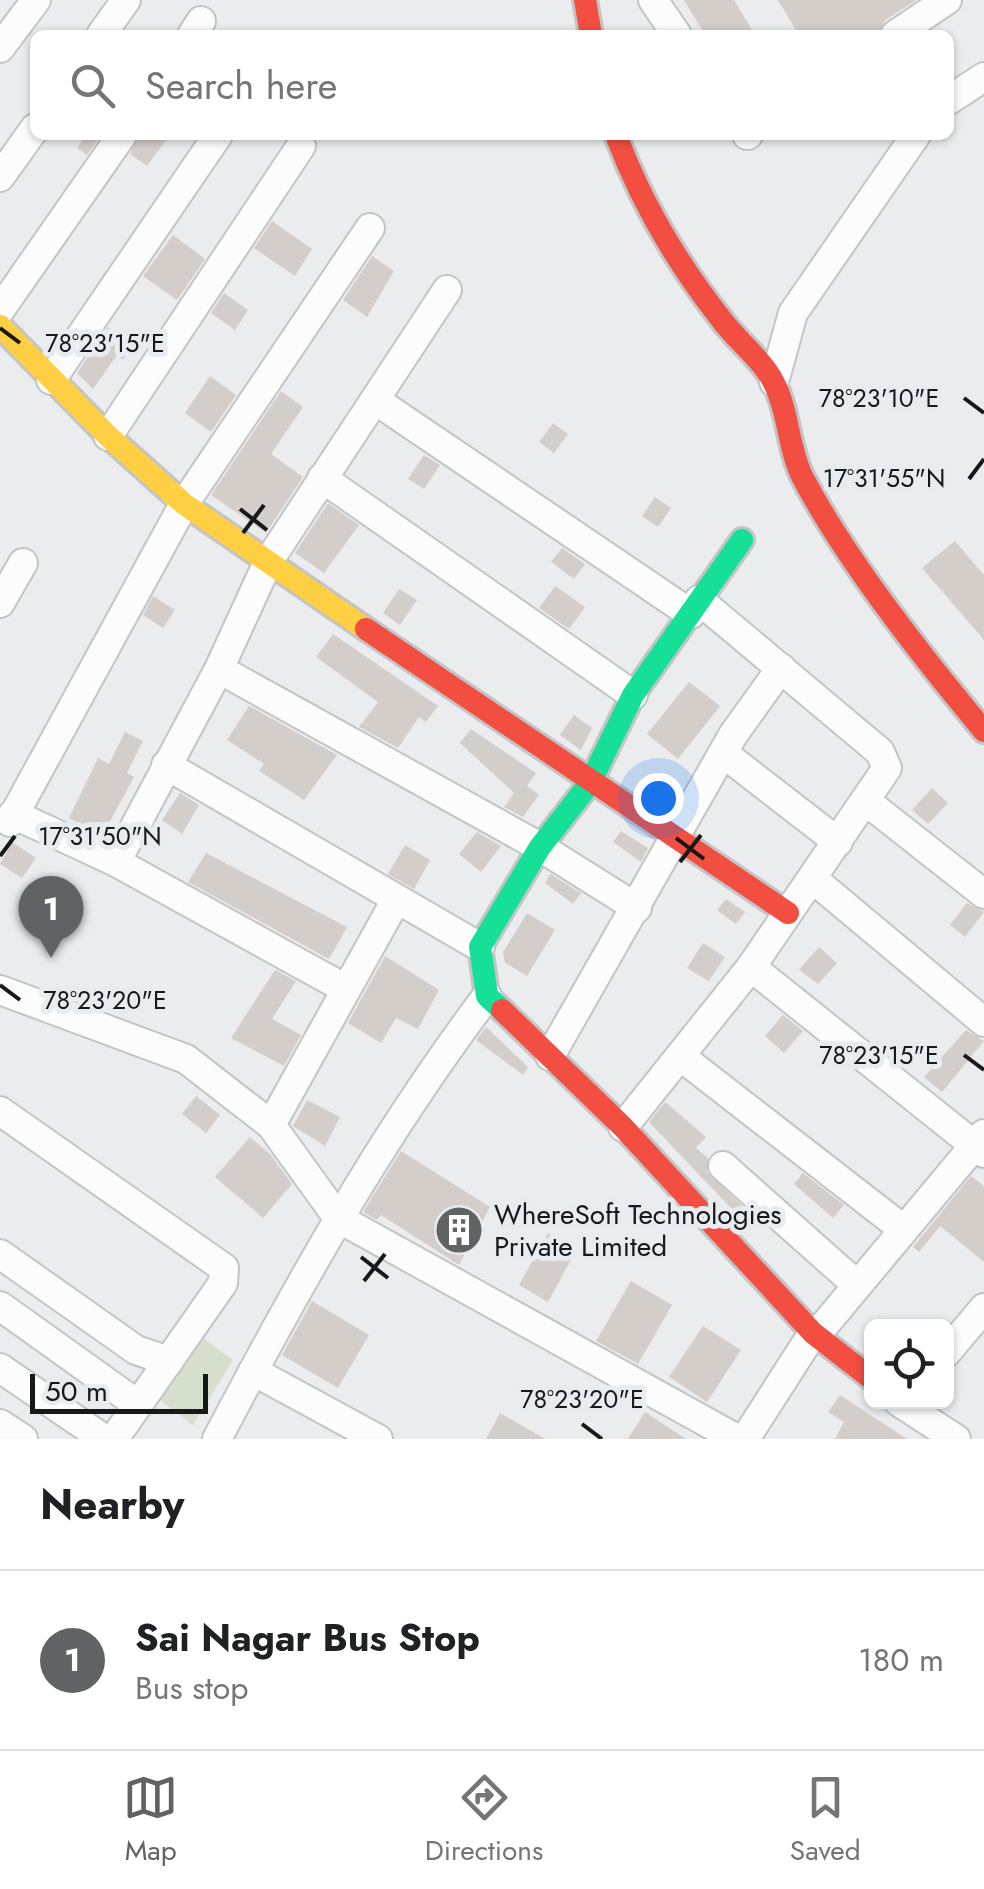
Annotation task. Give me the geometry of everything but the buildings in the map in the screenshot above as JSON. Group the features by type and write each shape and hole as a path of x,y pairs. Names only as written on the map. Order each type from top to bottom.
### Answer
{"street":[{"path":"0,48 36,0"},
{"path":"105,30 126,0"},
{"path":"584,0 590,30"},
{"path":"653,0 674,30"},
{"path":"902,30 946,0"},
{"path":"954,97 984,77"},
{"path":"0,177 30,135"},
{"path":"0,310 119,140"},
{"path":"51,380 215,140"},
{"path":"618,140 633,180 669,245 721,320 774,382 802,474 826,516 942,680 984,730"},
{"path":"774,382 793,314 913,140"},
{"path":"108,436 301,146"},
{"path":"346,988 116,862 6,823 184,504 370,228"},
{"path":"116,862 218,670 268,562 447,290"},
{"path":"0,326 108,436 184,504 590,783 788,913"},
{"path":"375,400 695,607 781,668 880,752 886,768 750,967 623,1128"},
{"path":"322,478 633,695"},
{"path":"742,540 633,695 590,783 540,847 480,947 487,996 623,1128 815,1334 864,1373"},
{"path":"0,603 23,563"},
{"path":"550,1056 677,841 723,753 781,668"},
{"path":"218,670 540,847 637,908"},
{"path":"723,753 838,842"},
{"path":"166,765 480,947"},
{"path":"866,802 984,894"},
{"path":"813,879 984,1022"},
{"path":"271,1125 396,900"},
{"path":"0,990 186,1060 271,1125 338,1218 741,1439 815,1334 981,1144 750,967"},
{"path":"217,1439 338,1218 427,1076 487,996"},
{"path":"680,1056 903,1229"},
{"path":"0,1111 224,1268 223,1283 114,1439"},
{"path":"723,1166 857,1285"},
{"path":"0,1254 136,1350 165,1366"},
{"path":"0,1306 138,1404"},
{"path":"954,1344 984,1308"},
{"path":"0,1368 104,1439"},
{"path":"252,1372 378,1439"},
{"path":"912,1409 956,1439"},
{"path":"0,1424 23,1439"}],"green space":[{"path":"200,1336 233,1360 193,1425 157,1398"}],"traffic: fast":[{"path":"502,1010 487,996 480,947 540,847 590,783 633,695 742,540"}],"traffic: slow":[{"path":"0,326 108,436 184,504 366,629"}],"traffic: jam":[{"path":"585,0 590,30"},
{"path":"618,140 675,254 721,319 774,383 798,467 841,542 936,673 984,731"},
{"path":"366,629 788,913"},
{"path":"502,1010 623,1127 813,1333 864,1373"}],"place":[{"name":"Sai Nagar Bus Stop","path":"51,958"},
{"name":"WhereSoft Technologies Private Limited","path":"459,1230"}]}
